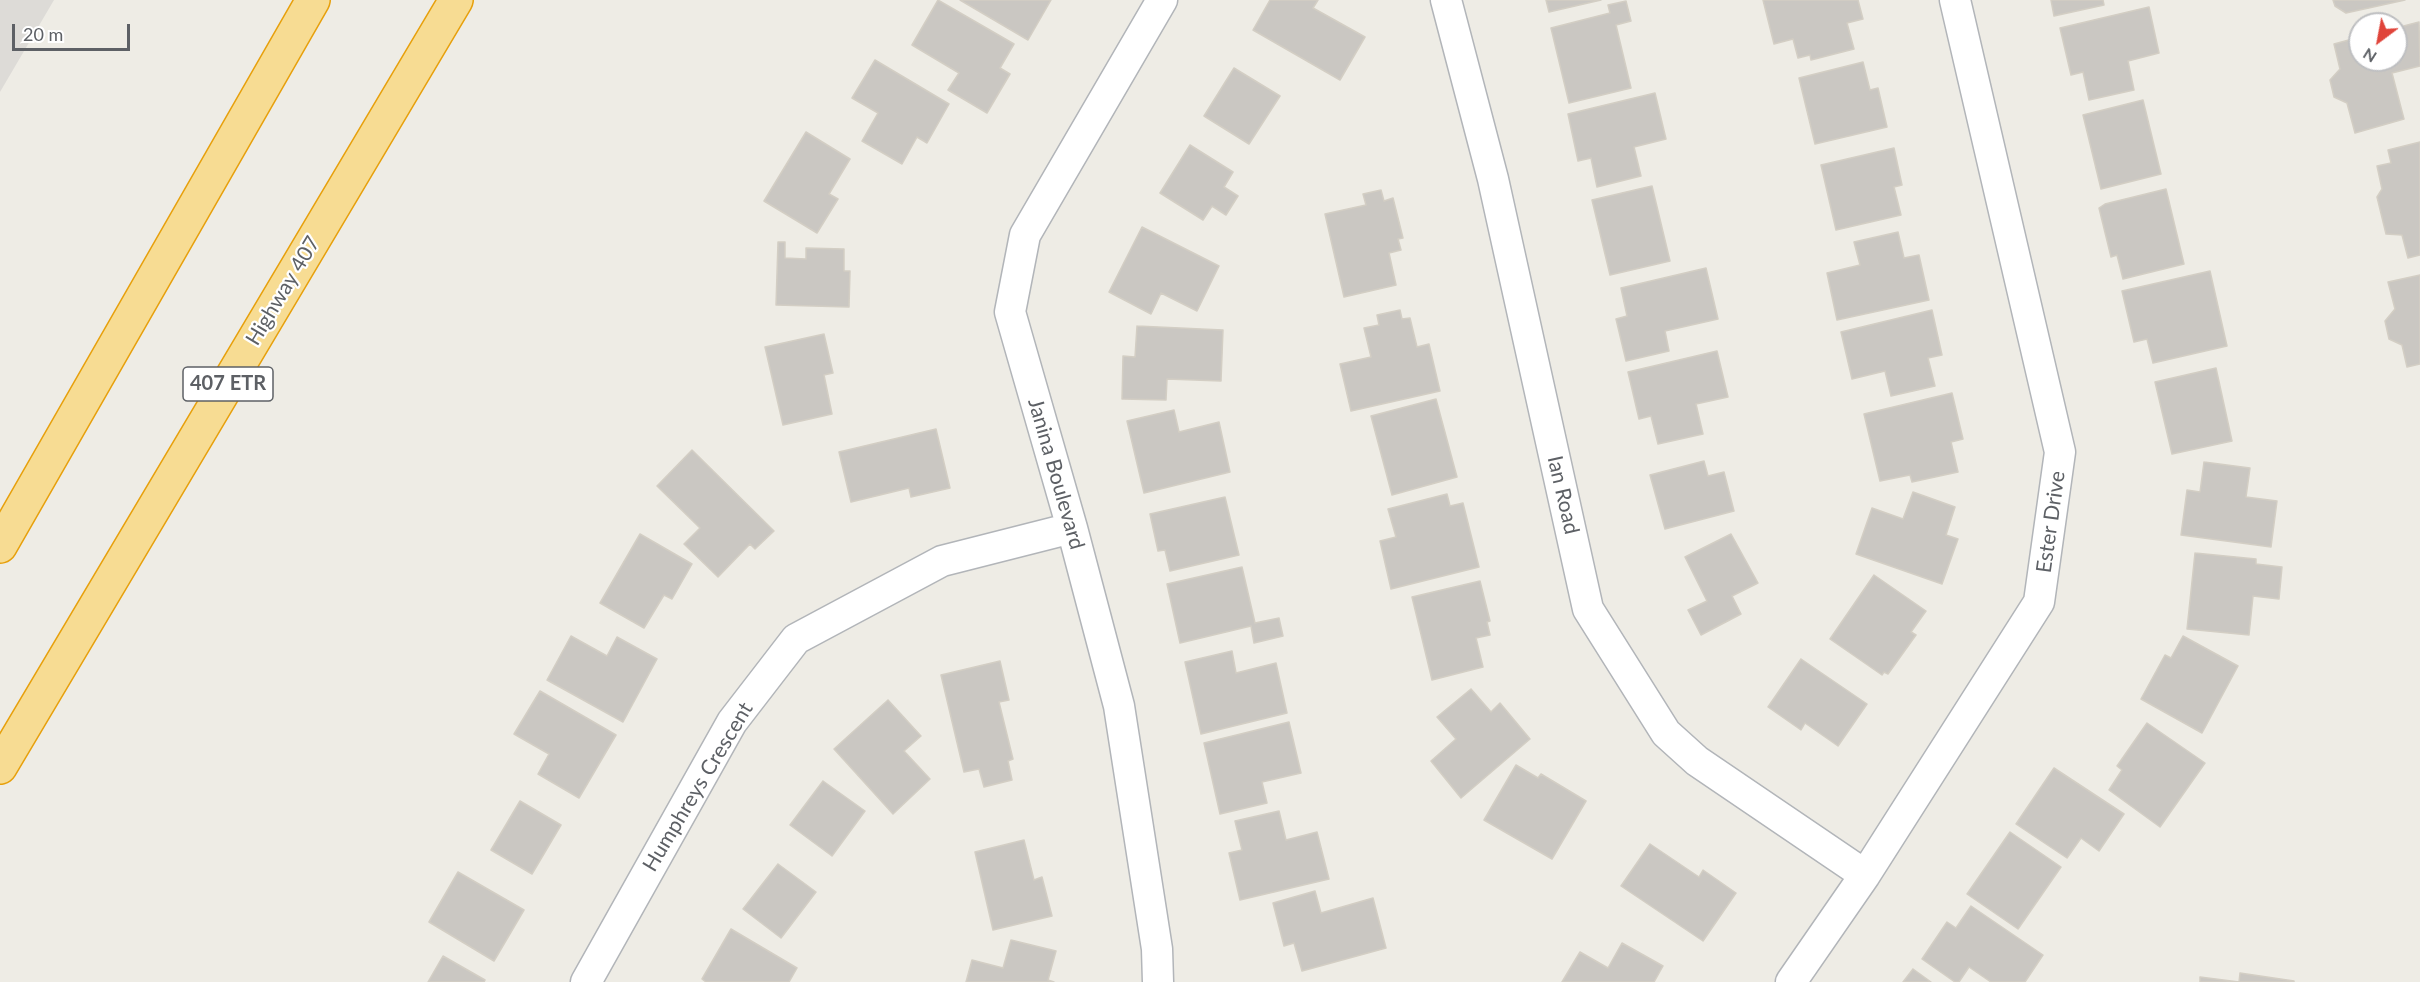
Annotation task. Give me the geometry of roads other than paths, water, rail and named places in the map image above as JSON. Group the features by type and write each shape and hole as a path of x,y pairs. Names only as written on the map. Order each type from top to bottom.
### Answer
{"highway":[{"path":"0,546 313,0"},
{"name":"Highway 407","path":"0,767 456,0"}],"street":[{"name":"Janina Boulevard","path":"1158,982 1157,949 1119,706 1072,528 1010,312 1025,235 1162,0"},
{"name":"Ian Road","path":"1446,0 1492,179 1588,609 1666,733 1697,761 1865,875"},
{"name":"Ester Drive","path":"1791,982 1865,875 2039,602 2061,452 1955,0"},
{"name":"Humphreys Crescent","path":"586,982 732,722 796,639 942,561 1072,528"}]}
